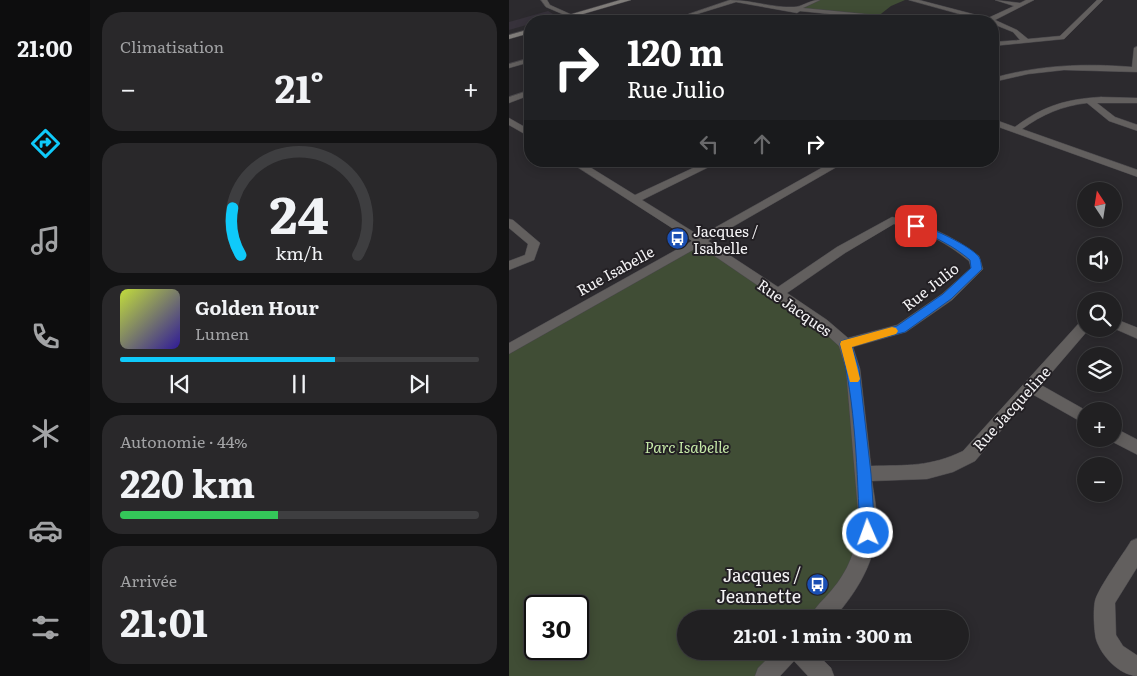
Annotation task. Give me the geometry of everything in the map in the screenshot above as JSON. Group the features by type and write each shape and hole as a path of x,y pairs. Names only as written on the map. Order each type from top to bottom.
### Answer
{"main road":[{"path":"583,15 629,0"},
{"path":"586,15 640,0"},
{"path":"509,35 524,31"}],"street":[{"path":"544,0 548,6 564,15"},
{"path":"692,14 736,0 765,7 846,15"},
{"path":"797,11 801,6 817,0"},
{"path":"912,0 968,15"},
{"path":"998,0 1020,5"},
{"path":"999,17 1031,0"},
{"path":"999,43 1062,38 1100,0"},
{"path":"999,24 1015,31 1026,41"},
{"path":"999,76 1004,73 1069,68 1136,70 1137,48"},
{"path":"509,66 524,62"},
{"path":"509,100 524,94"},
{"path":"1016,130 1041,113 1060,106 1090,101 1137,101"},
{"path":"1090,101 1113,118 1137,128"},
{"path":"509,121 524,130"},
{"path":"999,124 1137,174"},
{"name":"Rue Jacques","path":"584,167 700,241 822,323 845,344 853,369 868,523 867,544 861,564 848,588 827,610"},
{"path":"634,200 703,167"},
{"name":"Rue Isabelle","path":"509,349 831,167"},
{"name":"Rue Julio","path":"777,294 841,250 892,220 931,232 975,259 977,269 947,297 901,329 845,344"},
{"path":"509,222 534,243 530,257 509,266"},
{"path":"1122,327 1137,334"},
{"name":"Rue Jacqueline","path":"864,474 927,472 947,468 969,456 1077,334"},
{"path":"1032,387 1077,413"},
{"path":"1122,439 1137,448"},
{"path":"1137,547 1105,601 1106,638 1116,653 1137,670"},
{"path":"766,676 781,660"},
{"path":"808,660 823,676"}],"shaded area":[{"path":"548,11 555,15 534,15"},
{"path":"524,18 524,26 509,30 509,22"}],"green space":[{"path":"817,0 905,0 891,6 880,15 797,11 808,3"},
{"name":"Parc Isabelle","path":"700,241 845,344 853,369 861,564 826,610 677,610 677,660 782,660 769,676 509,676 509,349"}],"slow traffic":[{"path":"854,379 853,369 845,344 892,331"}],"place":[{"name":"Jacques / Isabelle","path":"677,239"},
{"name":"Jacques / Jeannette","path":"817,584"}],"route":[{"path":"868,533 853,369 845,344 901,329 947,297 977,269 975,259 966,252 931,232 916,226"}]}
